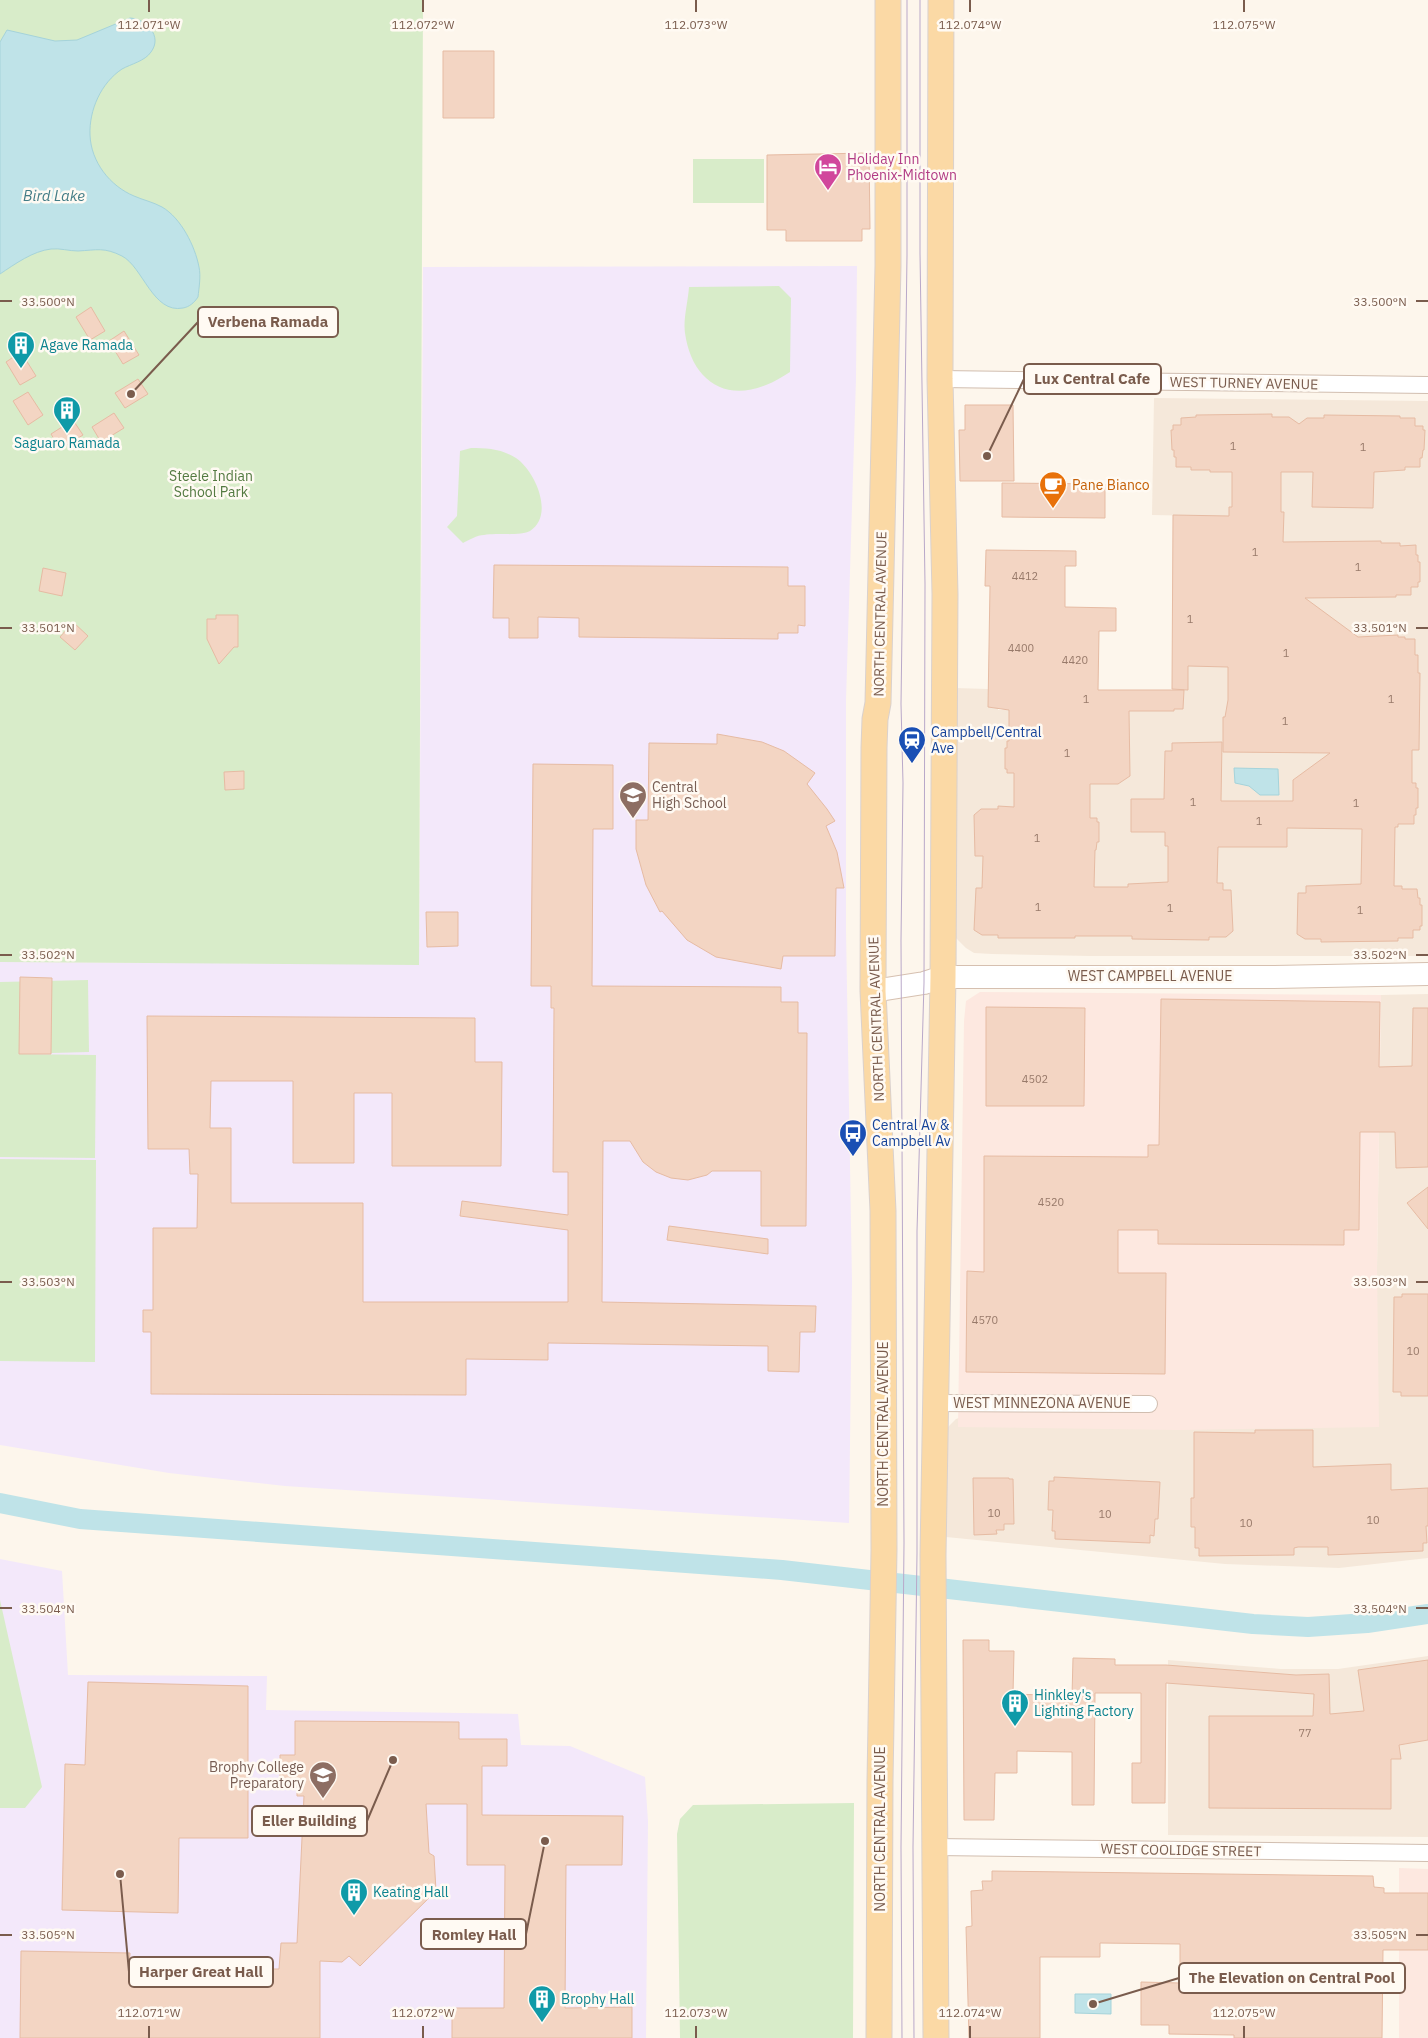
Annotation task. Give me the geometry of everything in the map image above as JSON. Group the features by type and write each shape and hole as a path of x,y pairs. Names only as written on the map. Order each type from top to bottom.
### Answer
{"main road":[{"name":"NORTH CENTRAL AVENUE","path":"879,2038 884,1550 883,1211 873,991 874,728 878,703 888,286 888,0"},
{"path":"936,2038 933,1555 943,977 944,575 940,379 941,0"}],"street":[{"name":"WEST TURNEY AVENUE","path":"940,379 1428,385"},
{"name":"WEST CAMPBELL AVENUE","path":"873,991 924,983 943,977 1274,977 1428,974"},
{"name":"WEST MINNEZONA AVENUE","path":"935,1403 1149,1404"},
{"name":"WEST COOLIDGE STREET","path":"935,1847 1428,1853"}],"shaded area":[{"name":"Central High School","path":"857,266 856,379 846,700 846,930 852,1282 849,1523 285,1486 169,1473 0,1445 0,962 419,964 423,267"},
{"path":"1154,398 1428,401 1428,956 1090,956 992,954 974,953 955,937 955,688 988,689 988,707 998,708 998,710 1174,711 1174,709 1183,709 1184,690 1188,690 1188,666 1203,516 1152,515"},
{"path":"980,992 1381,995 1377,1269 1379,1427 1179,1430 958,1427 964,1021 966,1001"},
{"path":"1428,994 1428,1558 1339,1568 1225,1564 946,1537 947,1436 948,1427 956,1419 1377,1269 1381,995"},
{"name":"Brophy College Preparatory","path":"0,1559 62,1571 68,1675 267,1676 266,1710 518,1714 521,1745 570,1746 645,1777 648,1821 646,2038 0,2038"},
{"path":"1428,1656 1428,1837 1168,1835 1168,1660 1281,1669 1338,1669"},
{"path":"1399,1868 1428,1869 1428,2038 1399,2038"}],"green space":[{"name":"Steele Indian School Park","path":"0,0 423,0 419,965 0,962"},
{"path":"693,159 764,159 764,203 693,203"},
{"path":"779,286 791,298 790,372 769,384 750,390 736,391 723,388 711,382 702,374 688,349 685,333 685,316 689,287"},
{"path":"471,448 489,449 505,453 516,458 530,473 540,493 542,504 541,515 537,524 530,531 526,533 481,535 463,543 447,527 457,516 460,451"},
{"path":"88,980 89,1052 15,1054 96,1055 95,1158 0,1157 0,982"},
{"path":"0,1159 96,1160 95,1362 0,1361"},
{"path":"0,1600 42,1787 25,1808 0,1808"},
{"path":"854,1803 853,2038 680,2038 677,1834 680,1819 693,1805"}],"water":[{"name":"Bird Lake","path":"130,18 142,21 151,29 154,34 154,46 145,58 122,69 102,89 94,107 90,126 91,145 103,172 117,186 125,192 162,207 175,218 186,233 197,259 200,278 198,297 187,307 183,308 173,308 164,304 156,297 129,262 116,253 105,250 44,250 24,258 0,274 0,42 7,30 55,41 77,40"},
{"path":"1234,768 1278,769 1279,795 1260,795 1249,786 1235,783"},
{"path":"1075,1994 1111,1994 1111,2014 1075,2013"}],"building":[{"path":"443,51 494,51 494,118 443,118"},
{"name":"Holiday Inn Phoenix-Midtown","path":"869,153 870,229 862,229 862,241 786,241 786,230 767,230 767,155"},
{"path":"91,307 105,331 90,340 76,317"},
{"path":"124,331 139,355 123,364 109,341"},
{"name":"Agave Ramada","path":"21,352 36,376 20,385 6,362"},
{"path":"138,379 148,394 125,408 115,393"},
{"path":"28,392 43,415 28,425 13,401"},
{"path":"965,405 1013,405 1014,481 960,481 959,430 965,430"},
{"path":"114,413 124,428 101,442 92,427"},
{"path":"1272,414 1272,417 1289,417 1299,424 1307,418 1324,418 1324,415 1400,416 1400,418 1415,418 1415,426 1423,426 1423,430 1425,430 1424,450 1422,458 1420,458 1420,467 1405,467 1405,470 1374,472 1373,508 1312,507 1313,472 1281,472 1281,512 1284,512 1283,542 1381,541 1381,543 1400,543 1400,546 1416,545 1416,555 1418,555 1418,562 1420,562 1420,582 1418,582 1418,587 1411,587 1411,595 1396,595 1396,597 1305,598 1358,637 1398,635 1398,637 1405,637 1405,639 1415,639 1415,655 1418,655 1418,673 1420,673 1419,750 1412,750 1412,783 1416,783 1416,788 1418,788 1418,808 1416,808 1416,815 1414,815 1414,824 1398,824 1398,827 1395,827 1394,886 1402,886 1402,889 1417,889 1420,905 1422,905 1422,926 1420,926 1420,930 1413,930 1413,938 1398,938 1398,941 1321,942 1321,939 1305,939 1297,934 1298,893 1306,893 1306,886 1361,884 1362,829 1287,828 1287,847 1218,847 1217,883 1223,883 1223,890 1231,890 1233,931 1226,937 1209,937 1209,940 1132,939 1132,936 998,938 998,935 982,935 974,930 976,888 982,888 983,856 975,856 974,815 981,809 998,809 998,806 1014,807 1014,773 1007,773 1007,769 1005,769 1005,748 1007,748 1007,741 1009,741 1009,710 988,707 990,586 985,586 986,550 1076,551 1076,566 1065,566 1065,607 1116,608 1116,631 1099,631 1098,690 1184,690 1183,709 1174,709 1174,711 1129,711 1130,776 1118,784 1090,784 1090,818 1097,818 1097,822 1099,822 1099,842 1097,842 1095,850 1094,887 1128,887 1128,884 1168,882 1168,846 1165,846 1165,832 1131,832 1131,799 1164,799 1165,751 1172,751 1172,743 1222,742 1221,801 1293,801 1293,780 1330,753 1223,752 1223,717 1225,717 1228,700 1228,667 1188,666 1188,690 1172,689 1173,515 1229,516 1229,507 1232,507 1232,472 1210,472 1210,470 1191,470 1191,467 1176,467 1176,457 1174,457 1174,450 1172,450 1171,430 1173,430 1173,425 1181,425 1181,418 1196,417 1196,415"},
{"name":"Saguaro Ramada","path":"73,420 83,435 60,449 51,434"},
{"name":"Pane Bianco","path":"1002,483 1105,484 1105,518 1002,517"},
{"path":"494,565 788,567 788,586 805,586 805,626 798,625 798,633 778,633 778,639 579,637 579,618 538,617 538,638 509,638 509,618 493,618"},
{"path":"43,568 66,573 62,596 39,591"},
{"path":"216,615 238,615 238,647 234,647 219,664 207,639 207,619 216,619"},
{"path":"73,622 88,636 75,650 60,637"},
{"path":"717,734 762,742 784,751 815,773 807,784 835,821 826,826 837,852 844,888 836,888 835,956 783,956 781,969 716,957 687,940 662,911 660,912 646,885 636,849 636,820 648,820 649,743 717,744"},
{"path":"533,764 613,765 613,829 593,829 592,986 781,987 781,1002 798,1002 798,1033 807,1033 806,1226 761,1226 761,1171 712,1171 707,1175 688,1180 671,1178 656,1172 643,1162 630,1141 603,1141 602,1302 816,1306 815,1332 800,1332 799,1372 768,1371 768,1346 548,1343 548,1360 466,1359 466,1395 151,1394 151,1332 143,1332 143,1310 153,1310 153,1228 197,1228 198,1174 190,1174 189,1149 148,1149 147,1016 475,1018 475,1062 502,1062 501,1166 392,1166 392,1093 354,1093 354,1163 293,1163 293,1081 211,1081 210,1128 231,1128 231,1203 363,1203 363,1302 568,1302 568,1230 460,1216 462,1201 568,1215 568,1172 553,1172 554,1008 551,1008 551,986 531,986"},
{"path":"244,771 244,789 225,790 224,772"},
{"path":"426,912 458,912 458,946 427,947"},
{"path":"20,977 52,978 51,1054 19,1054"},
{"path":"1161,999 1380,1002 1379,1067 1412,1066 1413,1008 1428,1008 1428,1167 1396,1168 1395,1132 1360,1132 1359,1230 1344,1230 1344,1245 1158,1244 1158,1230 1118,1230 1118,1273 1166,1273 1165,1374 966,1372 967,1271 984,1272 984,1156 1148,1157 1148,1145 1159,1145"},
{"path":"986,1007 1085,1008 1084,1106 986,1106"},
{"path":"1428,1187 1428,1229 1407,1203"},
{"path":"669,1226 768,1239 768,1254 667,1240"},
{"path":"1402,1294 1428,1294 1428,1396 1401,1396 1401,1392 1393,1392 1394,1297 1402,1297"},
{"path":"1255,1430 1313,1430 1313,1467 1391,1464 1391,1490 1428,1488 1427,1543 1423,1543 1423,1551 1328,1555 1328,1547 1298,1547 1294,1548 1294,1555 1199,1556 1199,1548 1195,1548 1195,1527 1191,1527 1191,1498 1194,1498 1194,1432 1255,1433"},
{"path":"1054,1477 1160,1482 1158,1519 1155,1519 1154,1536 1150,1535 1150,1543 1055,1539 1055,1531 1052,1531 1053,1510 1048,1510 1049,1481 1054,1481"},
{"path":"973,1478 1013,1479 1014,1524 1004,1524 1004,1530 996,1530 997,1534 974,1535"},
{"path":"963,1640 989,1640 989,1651 1014,1651 1013,1694 1072,1696 1073,1658 1115,1659 1115,1665 1166,1665 1296,1675 1329,1674 1330,1714 1364,1711 1358,1670 1428,1660 1428,1740 1399,1745 1401,1759 1391,1759 1391,1809 1209,1808 1209,1716 1313,1716 1314,1694 1166,1683 1165,1803 1132,1803 1132,1763 1141,1763 1141,1693 1095,1693 1094,1805 1072,1805 1072,1752 1017,1751 1017,1773 995,1773 994,1820 964,1820"},
{"path":"88,1682 248,1686 248,1838 179,1838 178,1913 62,1910 65,1764 85,1765"},
{"path":"295,1721 459,1722 459,1739 507,1739 507,1766 482,1766 482,1815 623,1816 622,1865 566,1865 565,2008 632,2007 632,2038 452,2038 452,2008 504,2008 505,1865 467,1865 467,1804 426,1804 429,1853 434,1856 436,1891 360,1966 349,1956 342,1962 320,1961 320,2038 20,2038 21,1951 130,1953 129,1972 147,1972 146,1986 178,1985 178,1969 279,1969 281,1943 297,1943 304,1796 297,1796 297,1785 280,1785 280,1755 295,1755"},
{"path":"992,1871 1373,1876 1374,1887 1384,1888 1384,1893 1428,1893 1428,1950 1383,1950 1382,2038 1234,2038 1234,2035 1169,2034 1169,2025 1141,2025 1141,1982 1180,1983 1180,1944 1100,1943 1100,1957 1040,1957 1040,2038 969,2038 966,1927 972,1926 971,1891 983,1890 982,1881 992,1881"}],"waterway":[{"path":"0,1503 80,1519 782,1570 1253,1624 1308,1627 1367,1623 1428,1614"}],"tram line":[{"path":"902,2038 901,1847 904,1543 901,940 903,783 901,704 907,255 907,0"},
{"path":"914,2038 913,1847 917,1553 917,1231 924,983 925,584 920,253 920,0"}],"place":[{"name":"Holiday Inn Phoenix-Midtown","path":"828,191"},
{"name":"Agave Ramada","path":"21,369"},
{"name":"Verbena Ramada","path":"131,394"},
{"name":"Saguaro Ramada","path":"67,434"},
{"name":"Lux Central Cafe","path":"987,456"},
{"name":"Pane Bianco","path":"1053,509"},
{"name":"Campbell/Central Ave","path":"912,764"},
{"name":"Central High School","path":"633,819"},
{"name":"Central Av & Campbell Av","path":"853,1157"},
{"name":"Hinkley's Lighting Factory","path":"1015,1727"},
{"name":"Eller Building","path":"393,1760"},
{"name":"Brophy College Preparatory","path":"323,1799"},
{"name":"Romley Hall","path":"545,1841"},
{"name":"Harper Great Hall","path":"120,1874"},
{"name":"Keating Hall","path":"354,1916"},
{"name":"The Elevation on Central Pool","path":"1093,2004"},
{"name":"Brophy Hall","path":"542,2023"}]}
